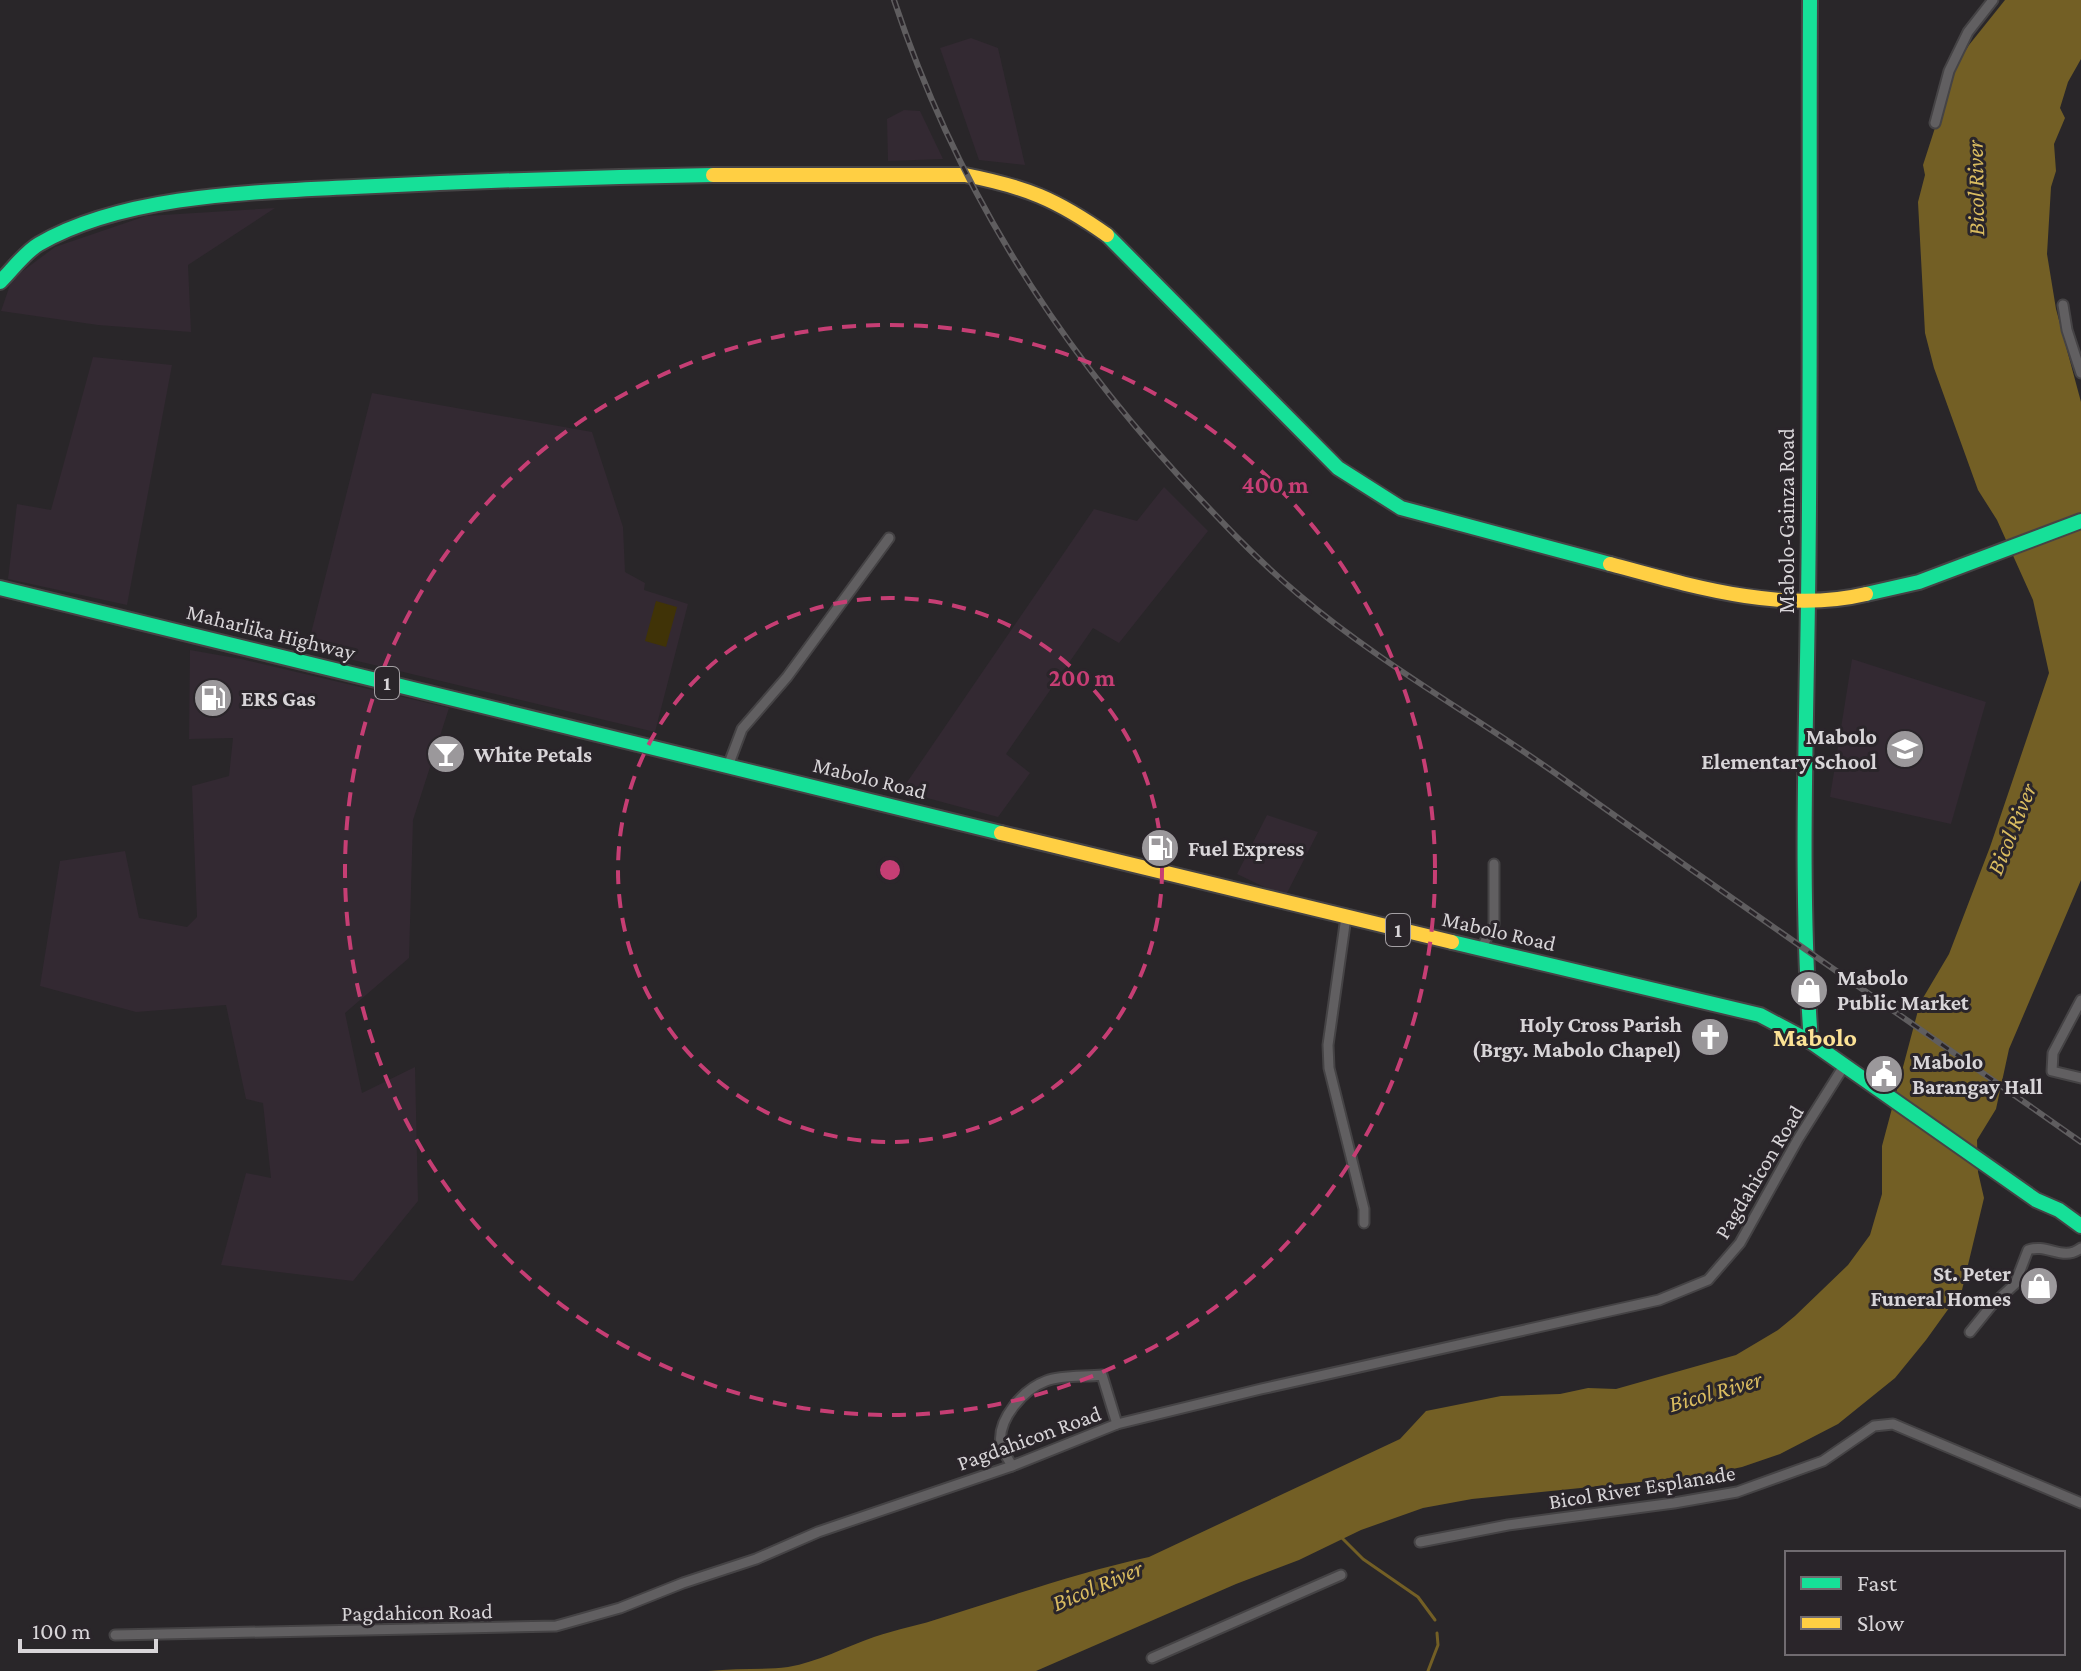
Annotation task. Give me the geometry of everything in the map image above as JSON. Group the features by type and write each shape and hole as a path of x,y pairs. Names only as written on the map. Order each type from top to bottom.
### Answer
{"main road":[{"name":"Mabolo-Gainza Road","path":"1810,0 1808,599 1803,818 1804,949 1811,1042"},
{"path":"0,282 37,245 84,224 135,209 245,193 487,180 738,174 965,175 1005,183 1044,196 1111,238 1338,468 1401,508 1705,588 1763,599 1846,599 1919,582 2081,521"},
{"name":"Maharlika Highway","path":"0,588 723,765"},
{"name":"Mabolo Road","path":"723,765 1760,1015 1811,1042 2036,1200 2080,1224"},
{"name":"Mabolo Road","path":"2036,1200 2053,1219 2081,1240"}],"street":[{"path":"1935,123 1949,71 1968,32 1993,0"},
{"path":"2063,305 2067,330 2081,373"},
{"path":"723,765 742,729 787,677 889,538"},
{"path":"1481,949 1494,924 1494,864"},
{"path":"1346,917 1328,1045 1329,1068 1364,1209 1364,1223"},
{"path":"2081,1000 2053,1053 2052,1071 2081,1078"},
{"name":"Pagdahicon Road","path":"115,1635 556,1626 620,1608 756,1559 818,1532 1012,1466 1117,1424 1659,1300 1708,1280 1740,1243 1798,1139 1844,1066"},
{"path":"1970,1332 1991,1306 2015,1284 2028,1250 2038,1248 2069,1255 2081,1248"},
{"path":"1012,1466 1001,1444 1003,1426 1014,1405 1047,1380 1102,1375 1117,1424"},
{"name":"Bicol River Esplanade","path":"1420,1542 1483,1529 1737,1492 1823,1461 1874,1426 1883,1424 1907,1430 2081,1503"},
{"path":"1152,1658 1341,1575"}],"shaded area":[{"path":"971,38 998,48 1025,165 979,160 940,48"},
{"path":"904,110 920,111 943,159 888,161 887,119"},
{"path":"275,208 188,265 191,332 98,325 1,311 12,279 55,247 146,216"},
{"path":"93,357 172,365 127,605 8,579 17,504 51,510"},
{"path":"372,393 592,432 623,527 625,572 645,583 644,590 688,604 655,732 307,649"},
{"path":"1164,487 1208,531 1119,643 1093,628 1006,754 1030,773 998,817 901,791 1094,509 1137,521"},
{"path":"656,601 677,607 666,647 645,641"},
{"path":"190,650 449,708 413,820 409,958 345,1013 362,1093 415,1067 418,1201 353,1281 221,1265 246,1173 271,1178 263,1103 246,1099 226,1005 136,1012 40,986 60,861 125,851 139,918 187,927 197,917 192,786 229,776 233,738 189,739"},
{"name":"Mabolo Elementary School","path":"1852,659 1986,702 1951,824 1830,797"},
{"path":"1267,815 1318,832 1285,897 1237,874"}],"water":[{"name":"Bicol River","path":"2005,0 2081,0 2081,59 2068,82 2060,108 2065,118 2054,144 2056,171 2051,187 2047,254 2056,309 2081,402 2081,880 2009,1049 1996,1109 1977,1140 1978,1172 1984,1198 1962,1290 1926,1340 1895,1378 1838,1424 1780,1454 1742,1467 1699,1476 1472,1499 1423,1508 1361,1530 1299,1560 1036,1671 708,1671 799,1665 883,1634 1071,1577 1149,1557 1400,1439 1426,1411 1501,1396 1560,1394 1588,1388 1616,1389 1736,1355 1778,1330 1848,1265 1870,1235 1882,1194 1882,1146 1920,1003 1949,954 1990,847 2049,673 2033,600 1997,520 1978,490 1934,368 1925,333 1918,202 1925,175 1923,165 1954,69"}],"waterway":[{"path":"1340,1536 1363,1559 1418,1597 1435,1620"},
{"path":"1428,1671 1438,1645 1437,1633"}],"railway":[{"path":"894,0 918,67 946,131 1010,253 1088,367 1132,422 1251,551 1298,594 1361,643 1529,755 2081,1142"}],"traffic: fast":[{"path":"1810,0 1805,821 1811,1042"},
{"path":"0,282 39,244 73,227 151,205 276,191 713,175"},
{"path":"1107,235 1338,468 1401,508 1610,564"},
{"path":"1866,594 1919,582 2081,521"},
{"path":"0,588 1001,833"},
{"path":"1452,942 1760,1015 1811,1042 2036,1200 2059,1210 2081,1226"}],"traffic: slow":[{"path":"713,175 965,175 1040,196 1107,235"},
{"path":"1610,564 1672,581 1770,599 1802,601 1866,594"},
{"path":"1001,833 1452,942"}],"place":[{"name":"ERS Gas","path":"213,698"},
{"name":"Mabolo Elementary School","path":"1905,749"},
{"name":"White Petals","path":"446,754"},
{"name":"Fuel Express","path":"1160,848"},
{"name":"Mabolo Public Market","path":"1809,990"},
{"name":"Holy Cross Parish (Brgy. Mabolo Chapel)","path":"1710,1037"},
{"name":"Mabolo Barangay Hall","path":"1884,1074"},
{"name":"St. Peter Funeral Homes","path":"2039,1286"}],"district":[{"name":"Mabolo","path":"1815,1037"}]}
